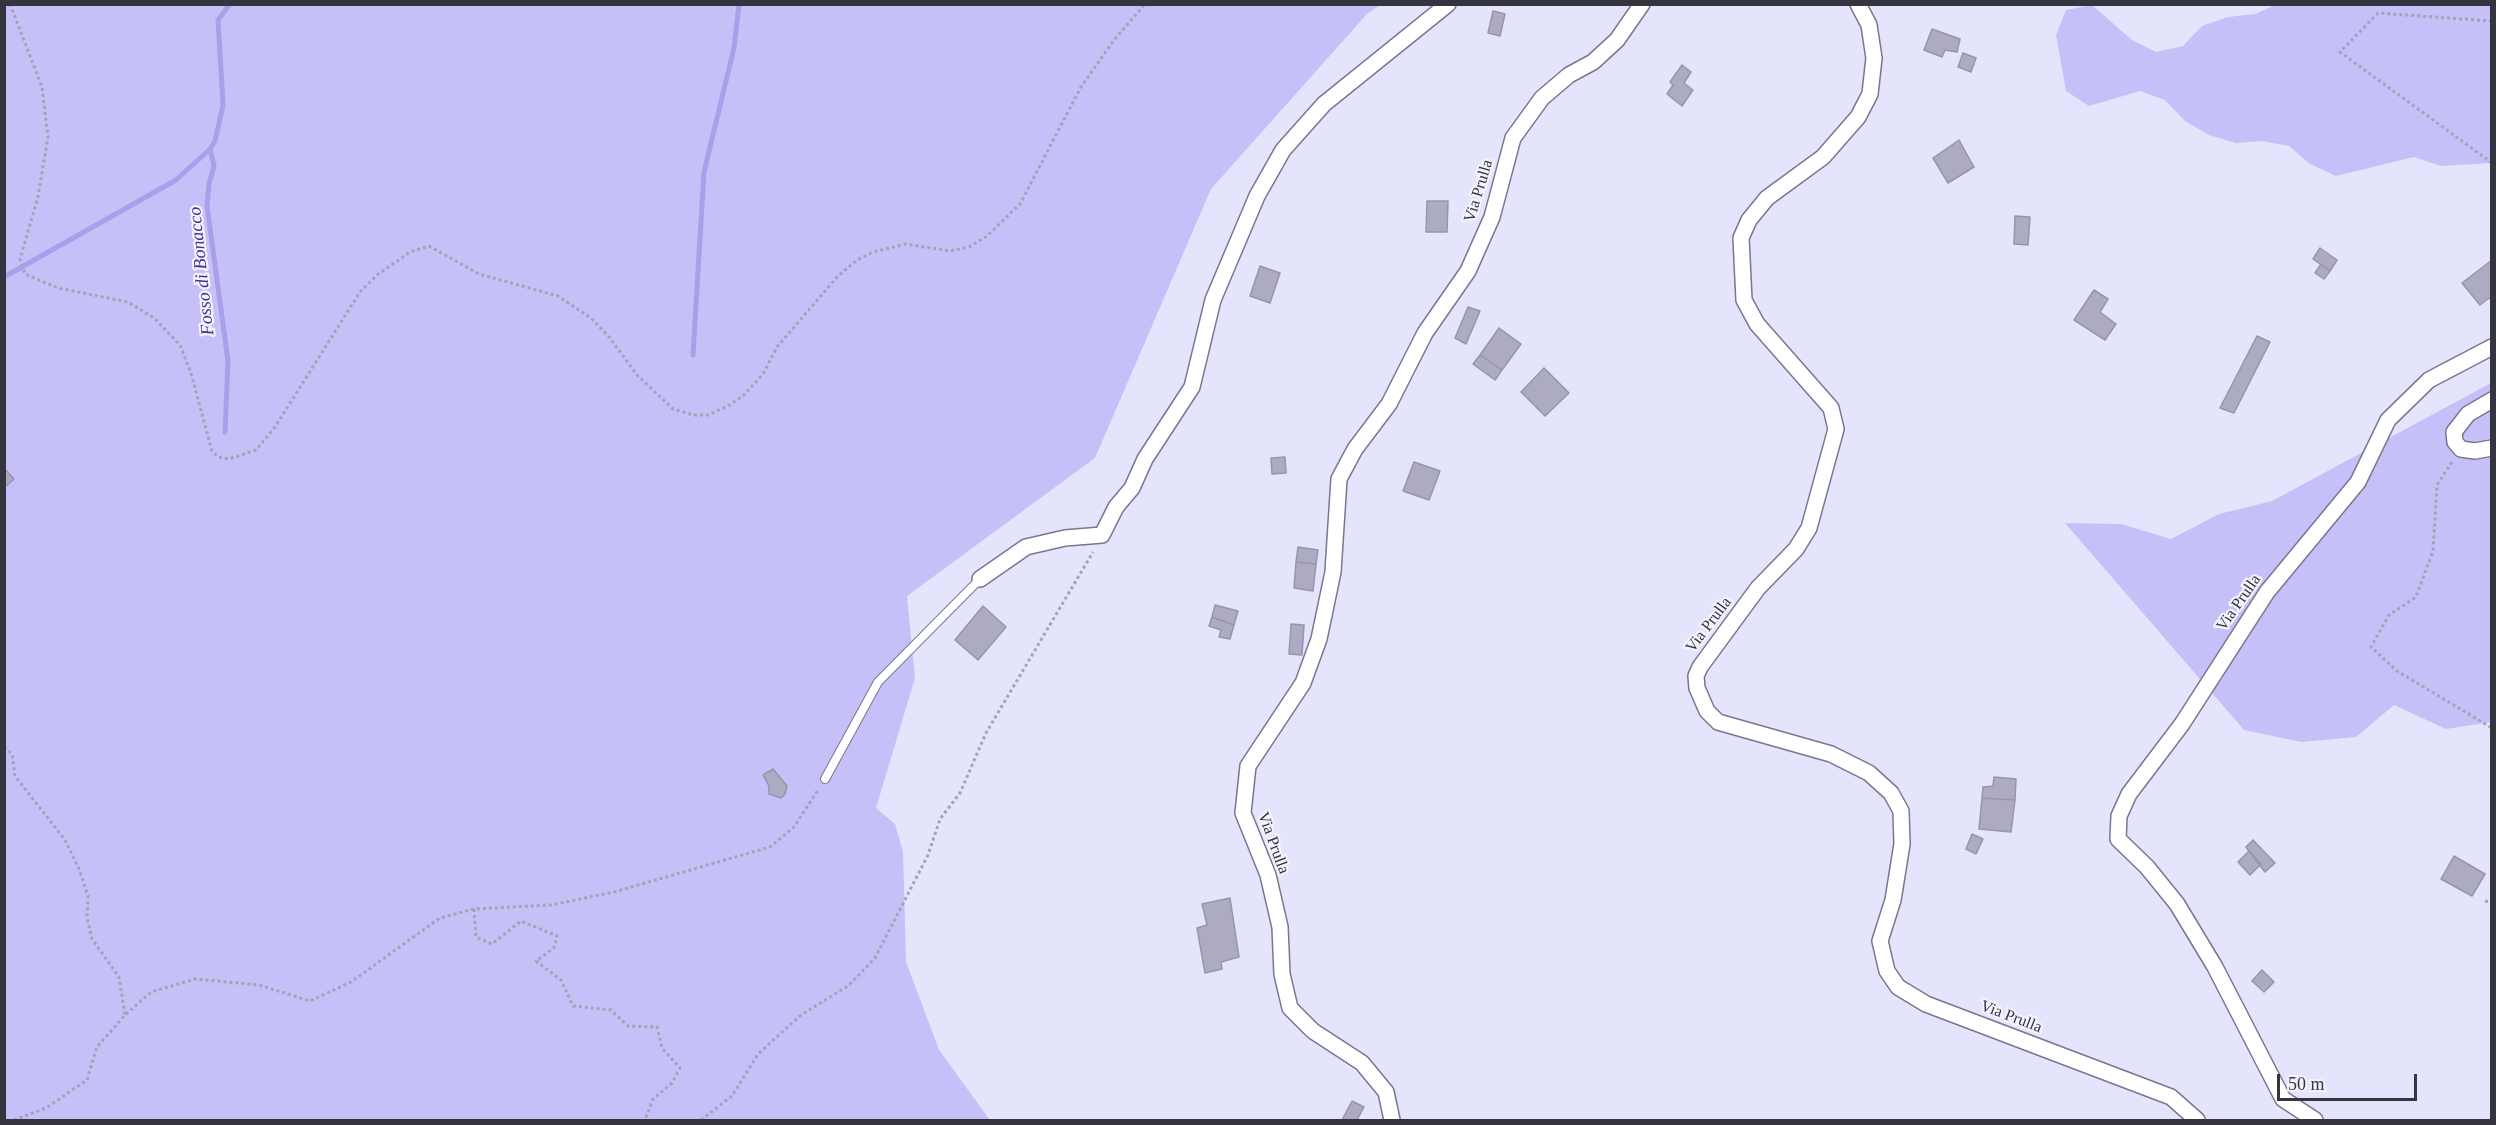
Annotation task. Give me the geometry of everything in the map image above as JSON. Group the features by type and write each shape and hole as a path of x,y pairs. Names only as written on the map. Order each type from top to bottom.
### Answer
{"street":[{"path":"980,579 1026,547 1065,538 1102,535 1116,507 1132,488 1145,459 1192,387 1213,300 1257,196 1282,150 1324,104 1448,4"},
{"name":"Via Prulla","path":"1392,1120 1386,1092 1362,1063 1313,1031 1290,1008 1282,974 1280,927 1268,875 1243,813 1248,766 1303,683 1318,639 1333,572 1339,479 1355,449 1389,404 1425,333 1468,271 1492,217 1513,138 1542,98 1569,75 1601,55 1617,40 1642,4"},
{"name":"Via Prulla","path":"1858,4 1869,25 1874,58 1870,94 1858,117 1823,157 1767,198 1749,220 1741,238 1744,300 1757,324 1831,408 1836,429 1809,528 1796,549 1758,588 1700,667 1696,676 1697,688 1707,711 1718,722 1831,754 1869,773 1891,793 1901,811 1902,844 1893,900 1880,941 1887,971 1898,987 1926,1004 2171,1096 2197,1120"},
{"name":"Via Prulla","path":"2316,1120 2283,1099 2196,933 2177,904 2147,867 2118,839 2119,816 2129,794 2182,724 2267,592 2358,482 2388,420 2429,380 2492,347"},
{"path":"2492,400 2468,414 2454,432 2455,442 2461,449 2475,451 2492,448"}],"lane":[{"path":"825,779 878,682 980,579"}],"path":[{"path":"10,4 42,87 48,137 38,196 20,259 25,274 58,288 128,302 154,318 180,345 191,372 208,443 218,457 240,457 256,450 275,427 360,292 376,275 410,252 429,246 479,274 558,296 591,318 610,338 637,375 674,409 693,415 708,415 744,395 763,374 777,347 838,276 856,260 873,252 906,244 950,250 969,247 987,236 1020,204 1081,87 1114,40 1145,4"},
{"path":"2492,21 2378,13 2340,52 2492,163"},
{"path":"2461,449 2437,485 2433,551 2415,597 2389,615 2371,647 2397,671 2492,728"},
{"path":"701,1120 732,1096 758,1054 801,1015 848,986 875,958 928,855 940,819 960,793 986,733 1102,535"},
{"path":"4,747 12,754 15,776 65,840 79,869 88,896 87,918 92,939 119,977 125,1015"},
{"path":"14,1120 46,1108 87,1080 97,1047 125,1015 151,992 195,979 259,985 310,1001 351,982 440,918 474,909 551,904 614,892 770,848 794,827 825,779"},
{"path":"2485,901 2492,902"},
{"path":"474,909 476,937 492,944 521,921 557,936 554,948 536,961 561,980 573,1006 611,1010 628,1026 657,1027 662,1048 680,1068 672,1083 653,1100 645,1120"}],"shaded area":[{"path":"5,5 1380,5 1367,14 1211,189 1095,458 907,596 915,678 876,808 895,824 903,852 906,962 939,1050 990,1120 5,1120"},
{"path":"2092,5 2132,40 2156,52 2183,46 2202,26 2228,17 2255,14 2275,5 2491,5 2491,163 2441,166 2414,157 2336,176 2310,164 2289,146 2262,141 2236,143 2209,135 2185,121 2165,100 2140,91 2089,106 2066,91 2056,35 2066,10"},
{"path":"2491,383 2491,722 2446,729 2394,705 2356,737 2301,742 2244,730 2065,523 2121,524 2171,539 2219,514 2272,501"}],"building":[{"path":"1493,11 1505,14 1500,36 1488,33"},
{"path":"1932,29 1960,39 1957,52 1945,50 1942,57 1924,50"},
{"path":"1963,53 1976,58 1971,72 1958,67"},
{"path":"1682,65 1691,72 1684,83 1693,90 1682,106 1667,94 1673,85 1670,82"},
{"path":"1959,140 1974,167 1948,183 1933,158"},
{"path":"1427,201 1448,201 1447,232 1426,232"},
{"path":"2015,216 2030,217 2028,245 2014,244"},
{"path":"2320,248 2337,260 2330,271 2313,259"},
{"path":"2492,260 2492,301 2489,298 2480,305 2462,283"},
{"path":"2321,264 2330,271 2324,279 2315,273"},
{"path":"1260,266 1280,273 1270,303 1250,296"},
{"path":"2094,290 2108,299 2100,312 2116,324 2105,340 2074,320"},
{"path":"1468,307 1480,311 1466,344 1455,338"},
{"path":"1499,328 1521,344 1502,370 1480,355"},
{"path":"2257,336 2270,342 2234,413 2220,408"},
{"path":"1480,355 1502,370 1495,380 1473,364"},
{"path":"1544,368 1569,393 1545,416 1521,392"},
{"path":"1285,457 1286,473 1272,474 1271,458"},
{"path":"1414,462 1440,471 1429,500 1403,491"},
{"path":"4,468 14,479 4,488"},
{"path":"1298,547 1318,550 1316,564 1296,562"},
{"path":"1296,562 1316,564 1313,591 1294,588"},
{"path":"1215,605 1238,611 1234,625 1212,617"},
{"path":"983,606 1006,627 978,660 955,640"},
{"path":"1212,617 1234,625 1230,639 1219,637 1221,630 1209,626"},
{"path":"1291,624 1304,625 1302,655 1289,654"},
{"path":"773,769 787,786 781,798 769,794 769,786 763,775"},
{"path":"1994,777 2016,779 2015,800 1982,798 1983,787 1993,786"},
{"path":"1982,798 2015,800 2011,832 1979,829"},
{"path":"1972,834 1983,839 1976,854 1966,849"},
{"path":"2253,840 2275,863 2265,872 2246,847"},
{"path":"2249,851 2261,864 2250,875 2238,862"},
{"path":"2454,856 2485,874 2472,896 2441,879"},
{"path":"1230,898 1239,957 1221,962 1222,969 1205,973 1197,928 1207,925 1202,904"},
{"path":"2262,970 2274,982 2264,992 2252,981"},
{"path":"1352,1101 1364,1107 1357,1120 1342,1120"}],"waterway":[{"path":"4,277 176,180 210,149 215,141 223,105 218,20 230,4"},
{"path":"693,355 704,172 734,48 739,4"},
{"name":"Fosso di Bonacco","path":"210,149 214,166 209,184 207,206 228,361 225,432"}]}
